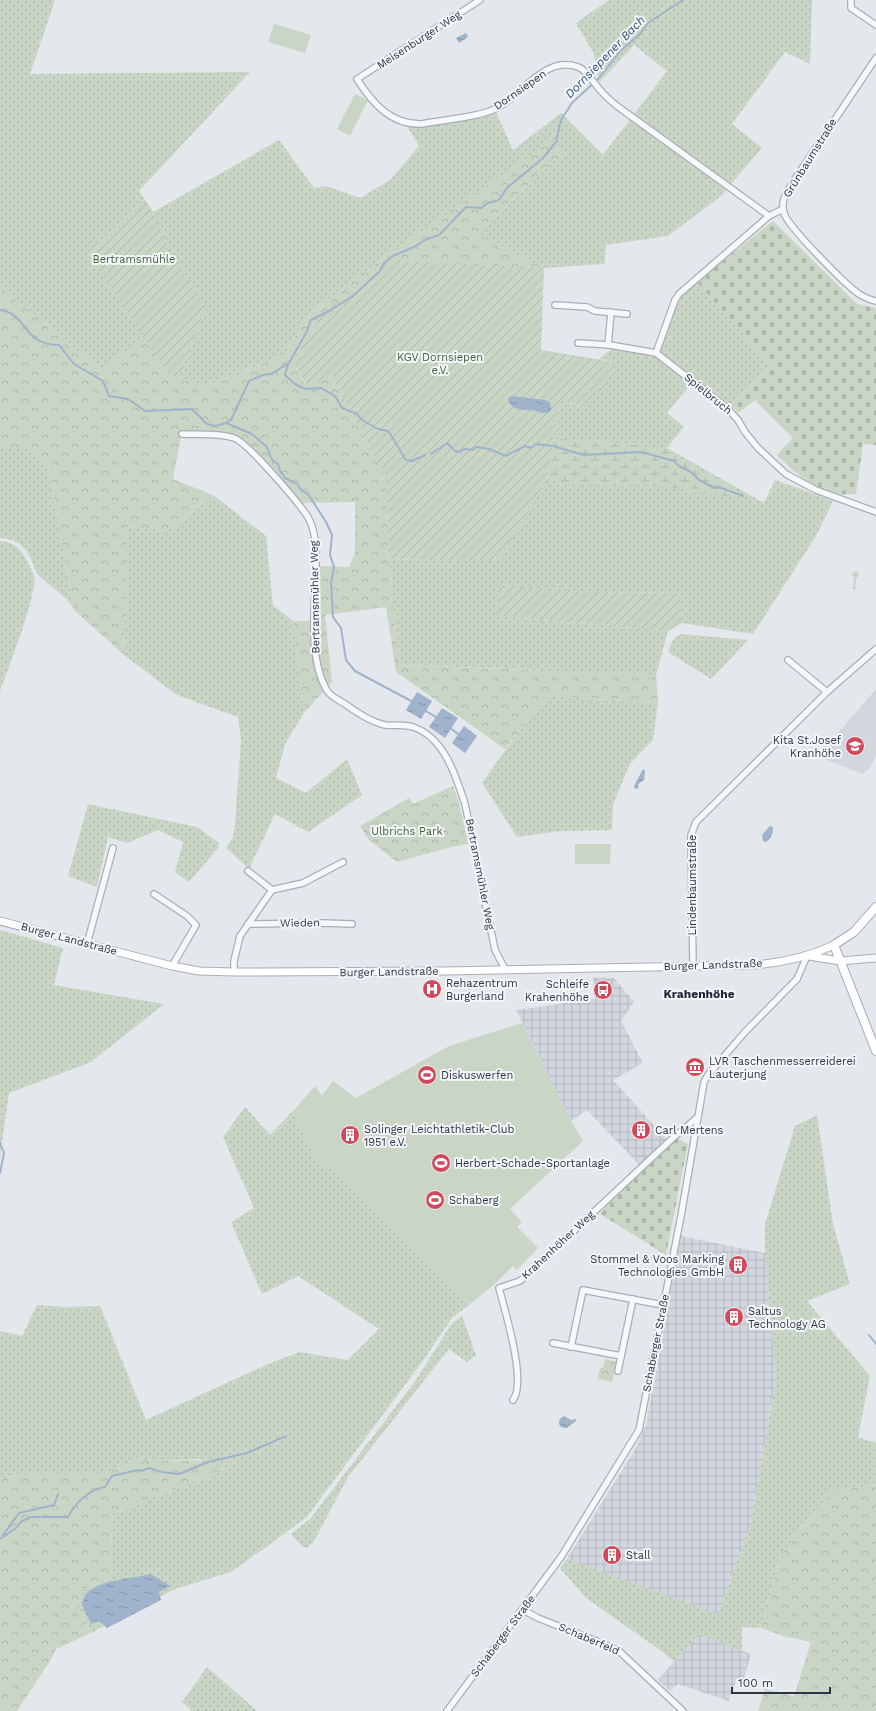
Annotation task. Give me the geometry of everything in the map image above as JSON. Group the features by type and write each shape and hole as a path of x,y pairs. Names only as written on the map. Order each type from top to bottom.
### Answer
{"main road":[{"path":"876,907 854,932 834,945 876,1051"},
{"name":"Burger Landstraße","path":"0,921 172,966 199,971 445,971 765,964 807,956 834,945"},
{"name":"Burger Landstraße","path":"807,956 840,961"}],"street":[{"name":"Meisenburger Weg","path":"357,80 480,0"},
{"path":"851,0 851,8 876,25"},
{"name":"Grünbaumstraße","path":"876,58 789,188 784,199 783,209 784,215 791,226 844,280 858,293 876,301"},
{"name":"Dornsiepen","path":"357,80 368,97 383,111 399,121 412,124 422,124 485,112 496,108 515,96 542,72 554,67 570,65 578,67 583,70 594,83 623,111 769,216"},
{"path":"656,353 678,296 693,281 769,216 783,209"},
{"path":"555,305 587,307 595,311 627,314"},
{"path":"608,345 611,312"},
{"name":"Spielbruch","path":"578,343 608,345 656,353 735,415 745,432 758,448 786,474 816,490 876,512"},
{"name":"Bertramsmühler Weg","path":"182,434 228,436 240,440 251,450 308,517 313,529 316,544 314,634 316,662 325,689 354,710 379,723 412,727 426,734 438,744 458,782 466,804 494,947 505,969"},
{"name":"Lindenbaumstraße","path":"693,966 691,838 695,824 703,814 827,692 876,649"},
{"path":"788,660 827,692"},
{"path":"87,944 113,848"},
{"path":"234,972 234,961 240,936 272,890 303,883 343,862"},
{"path":"248,871 272,890"},
{"path":"154,894 187,916 196,925 172,966"},
{"name":"Wieden","path":"248,924 322,922 352,924"},
{"name":"Schaberger Straße","path":"447,1711 561,1557 639,1430 681,1216 706,1078 745,1032 797,979 807,956"},
{"path":"840,961 876,958"},
{"name":"Krahenhöher Weg","path":"513,1400 517,1391 517,1371 512,1340 499,1288 520,1281 674,1137 698,1117"},
{"path":"571,1347 583,1290 663,1305"},
{"path":"618,1371 633,1299"},
{"path":"553,1343 621,1356"},
{"name":"Schaberfeld","path":"523,1610 538,1618 611,1646 620,1652 683,1711"}],"shaded area":[{"path":"876,689 876,756 870,768 862,774 818,756"},
{"path":"593,977 614,978 634,1002 621,1021 643,1063 613,1080 669,1142 642,1168 587,1110 571,1121 516,1010 595,999"},
{"path":"681,1236 765,1253 776,1379 751,1524 718,1614 567,1559 637,1446 646,1425"},
{"path":"698,1634 751,1654 744,1679 737,1678 729,1701 678,1684 670,1691 658,1680"}],"green space":[{"path":"0,0 55,0 30,74 250,72 139,191 153,212 279,140 314,188 326,186 360,198 390,180 419,146 407,126 423,127 496,112 513,150 561,113 603,155 667,71 634,45 599,83 594,54 576,23 609,0 812,0 810,64 785,52 732,124 762,148 720,197 668,236 606,245 605,264 544,268 477,233 565,151 519,164 389,254 307,316 284,355 204,386 179,379 103,371 0,287"},
{"path":"274,24 311,35 305,53 268,42"},
{"path":"355,94 368,100 350,136 337,129"},
{"path":"553,139 565,151 477,233 544,268 391,261 293,362 305,384 332,376 386,478 389,559 399,665 656,675 658,703 548,696 528,718 505,749 396,672 386,607 325,615 332,682 304,713 293,621 316,621 318,566 349,567 355,553 355,502 300,503 246,443 239,437 229,434 182,431 173,479 213,495 168,531 127,527 124,655 74,610 48,468 26,448 0,448 0,287 103,371 142,336 167,372 179,379 204,386 284,355 307,316 389,254"},
{"name":"Bertramsmühle","path":"146,202 153,212 171,251 206,306 179,379 167,372 86,252"},
{"path":"773,221 857,304 876,308 876,445 863,444 856,494 837,494 828,492 804,479 783,461 777,455 793,438 755,400 738,413 731,405 771,366 697,282"},
{"name":"KGV Dornsiepen e.V.","path":"391,260 544,268 541,350 614,362 605,392 589,388 585,406 560,400 546,481 502,558 497,558 490,561 389,559 386,478 332,376 307,386 293,362 321,316"},
{"path":"697,282 771,366 731,405 694,380 667,413 684,427 667,448 764,503 775,480 833,501 816,536 753,634 682,623 680,593 595,592 497,616 668,631 656,675 399,665 389,559 490,561 497,558 546,481 560,400 584,406 589,388 614,362 599,359 611,349 655,356 661,351 673,313 689,288"},
{"path":"553,438 623,443 663,449 741,493 738,497 699,493 657,485 605,486 546,481"},
{"path":"0,448 26,448 48,468 74,610 62,595 36,572 29,554 23,546 15,541 0,538"},
{"path":"213,495 266,536 273,605 293,621 304,713 285,744 276,778 306,793 347,759 362,795 308,832 275,814 249,869 226,848 233,837 235,824 241,741 238,717 177,695 124,655 127,563 126,527 168,531"},
{"path":"0,541 13,544 23,554 34,576 34,585 27,615 0,692"},
{"path":"854,571 858,572 859,575 856,579 855,589 853,589 854,578 852,575"},
{"path":"499,585 595,592 680,593 682,623 668,631 496,616"},
{"path":"681,634 748,640 711,679 668,652 674,639"},
{"path":"548,696 658,703 653,740 630,764 613,804 612,830 561,831 517,837 482,783 528,718"},
{"name":"Ulbrichs Park","path":"453,786 459,803 468,844 451,847 397,862 368,839 360,826 409,798 413,804"},
{"path":"88,804 197,827 219,843 218,848 189,882 175,872 183,842 158,830 127,843 108,837 97,887 68,876"},
{"path":"575,844 611,844 610,864 575,864"},
{"path":"0,930 63,948 54,985 164,1004 91,1062 9,1093 0,1156"},
{"name":"Herbert-Schade-Sportanlage","path":"522,1023 571,1121 583,1141 510,1209 522,1222 517,1227 538,1248 517,1270 513,1266 497,1282 470,1304 328,1167 317,1159 293,1111 315,1086 322,1096 333,1081 356,1098 449,1046"},
{"path":"245,1107 270,1135 293,1111 317,1159 328,1167 470,1304 452,1318 425,1358 306,1518 231,1572 175,1589 91,1633 75,1602 86,1589 114,1576 110,1566 113,1514 225,1470 199,1459 166,1461 138,1458 105,1474 20,1474 0,1480 0,1331 22,1336 37,1305 64,1307 100,1306 146,1420 266,1365 299,1352 348,1360 379,1329 298,1276 262,1294 231,1222 254,1208 223,1137"},
{"path":"817,1115 833,1224 850,1284 807,1301 870,1376 858,1437 876,1443 876,1485 832,1490 781,1554 761,1628 742,1627 742,1651 698,1634 674,1662 660,1650 586,1598 560,1568 567,1559 718,1614 751,1524 776,1379 765,1253 765,1224 795,1126"},
{"path":"677,1138 688,1144 666,1255 600,1214 609,1203"},
{"path":"462,1316 476,1355 467,1362 449,1349 348,1477 313,1543 306,1548 302,1546 291,1534 311,1518 416,1380 452,1323"},
{"path":"605,1359 617,1362 612,1382 598,1379 600,1368 603,1368"},
{"path":"137,1458 166,1461 203,1461 226,1471 172,1490 113,1514 110,1566 114,1576 86,1589 75,1602 91,1633 56,1649 50,1661 17,1711 0,1711 0,1480 20,1474 105,1474"},
{"path":"876,1485 876,1711 758,1711 765,1689 794,1696 811,1642 783,1636 761,1628 781,1554 832,1490"},
{"path":"207,1667 257,1711 190,1711 191,1710 182,1702"}],"water":[{"path":"466,33 468,37 459,43 456,38"},
{"path":"512,396 545,400 550,403 551,409 549,412 544,413 515,408 509,403 508,398"},
{"path":"417,692 432,701 421,719 406,710"},
{"path":"442,708 458,718 445,738 429,727"},
{"path":"464,726 477,736 465,753 452,743"},
{"path":"643,769 645,771 644,780 638,784 639,788 635,789 634,786"},
{"path":"771,826 773,829 770,838 766,842 763,841 762,835"},
{"path":"564,1416 571,1420 576,1419 576,1421 567,1428 564,1428 560,1426 559,1422"},
{"path":"151,1574 170,1586 159,1592 161,1600 107,1628 99,1621 91,1624 82,1605 84,1597 87,1593 92,1589 116,1580"}],"waterway":[{"name":"Dornsiepener Bach","path":"226,423 231,420 249,381 263,375 271,374 289,363 307,331 311,320 331,310 354,295 380,271 384,263 393,256 414,247 427,239 439,235 466,207 481,208 488,203 499,200 507,188 543,158 556,142 561,120 572,103 599,78 621,50 639,35 648,23 683,0"},
{"path":"0,310 17,318 28,332 38,340 48,344 59,345 74,364 103,381 109,396 128,399 145,411 192,409 207,424 216,426 226,423 252,434 267,447 272,460 278,464 280,471 285,478 297,484 302,491 308,494 326,522 332,535 330,555 334,567 331,583 333,617 341,628 346,660 355,671 413,702"},
{"path":"288,364 285,375 295,384 305,389 321,388 335,396 342,408 357,414 362,420 378,429 388,431 406,460 412,461 425,455"},
{"path":"431,454 447,443 455,451 460,452 464,449 473,450 476,447 489,449 506,456 525,446 531,448 536,444 553,446 584,455 641,452 674,461 679,466 691,472 699,480 715,488 719,487 743,496"},
{"path":"424,710 438,718"},
{"path":"449,727 458,734"},
{"path":"0,1143 4,1153 0,1173"},
{"path":"869,1335 876,1344"},
{"path":"0,1539 16,1528 22,1521 31,1517 68,1517 74,1507 83,1498 93,1491 105,1487 112,1476 138,1470 141,1471 149,1468 162,1472 179,1474 208,1462 247,1453 286,1436"},
{"path":"3,1535 19,1513 54,1505 58,1494"}],"place":[{"name":"Kita St.Josef Kranhöhe","path":"855,746"},
{"name":"Rehazentrum Burgerland","path":"432,989"},
{"name":"Schleife Krahenhöhe","path":"603,990"},
{"name":"LVR Taschenmesserreiderei Lauterjung","path":"695,1067"},
{"name":"Diskuswerfen","path":"427,1075"},
{"name":"Carl Mertens","path":"641,1130"},
{"name":"Solinger Leichtathletik-Club 1951 e.V.","path":"350,1135"},
{"name":"Herbert-Schade-Sportanlage","path":"441,1163"},
{"name":"Schaberg","path":"435,1200"},
{"name":"Stommel & Voos Marking Technologies GmbH","path":"738,1265"},
{"name":"Saltus Technology AG","path":"734,1317"},
{"name":"Stall","path":"612,1555"}],"district":[{"name":"Krahenhöhe","path":"699,994"}]}
